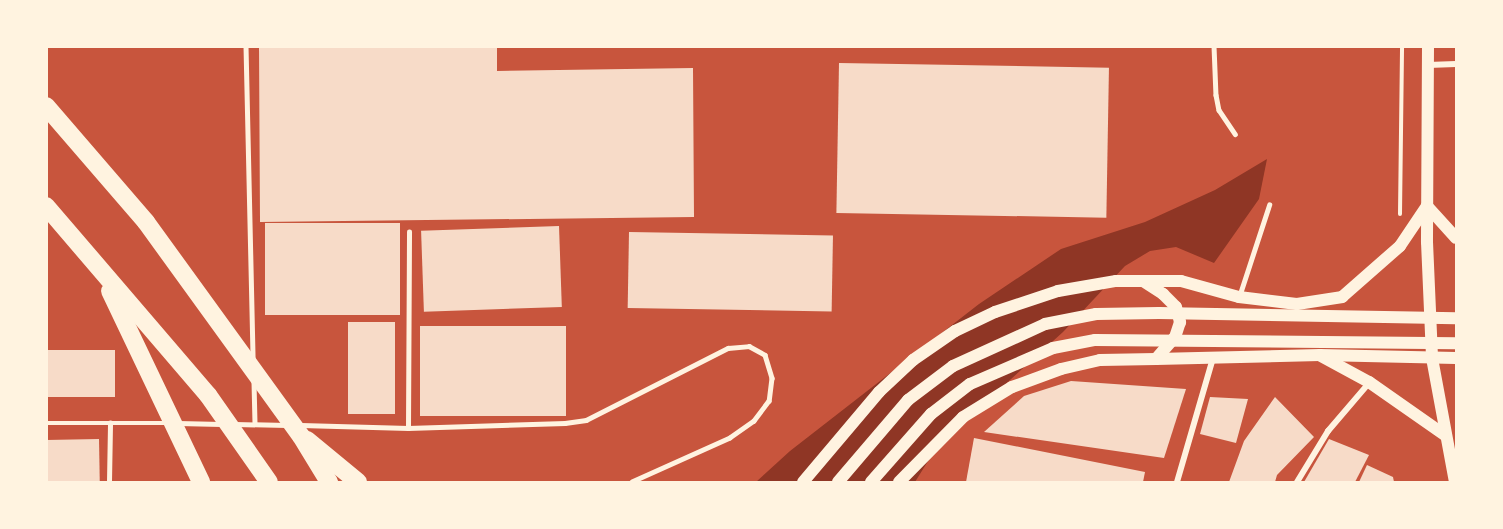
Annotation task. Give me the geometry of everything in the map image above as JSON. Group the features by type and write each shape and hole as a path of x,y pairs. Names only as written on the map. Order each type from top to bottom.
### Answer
{"highway":[{"path":"46,106 146,222 301,436 329,483"},
{"path":"46,206 103,276 208,395 269,483"},
{"path":"103,276 201,483"},
{"path":"301,436 358,483"}],"main road":[{"path":"1428,46 1427,206 1432,358 1455,483"},
{"path":"1427,206 1456,238"},
{"path":"803,483 879,392 913,360 955,331 995,312 1058,291 1116,281 1181,281 1239,297 1297,304 1342,297 1400,246 1427,206"},
{"path":"1142,280 1163,294 1176,307 1180,322 1175,337 1156,359"},
{"path":"837,483 908,400 953,366 1046,324 1096,314 1456,318"},
{"path":"871,483 931,414 970,384 1053,348 1105,340 1456,344"},
{"path":"1320,355 1369,382 1446,436"},
{"path":"899,483 963,417 1012,387 1061,369 1100,360 1320,355 1456,358"},
{"path":"1452,465 1456,452"}],"street":[{"path":"1427,65 1456,64"},
{"path":"1176,483 1213,358"},
{"path":"1297,483 1328,431 1369,382"}],"lane":[{"path":"246,46 255,424"},
{"path":"1214,46 1216,95 1220,110 1235,134"},
{"path":"1239,297 1269,205"},
{"path":"408,428 409,232"},
{"path":"46,423 255,424 408,428 586,420 729,348 749,346 765,355 772,378 769,401 754,422 730,438 632,483"},
{"path":"110,423 110,483"}],"path":[{"path":"1395,222 1401,214 1402,46"}],"shaded area":[{"path":"1267,159 1259,199 1214,263 1176,247 1150,251 1125,266 1063,332 938,445 915,482 756,482 790,451 979,304 1061,249 1145,222 1215,190"}],"building":[{"path":"259,46 497,46 497,71 693,68 694,217 260,222"},
{"path":"839,63 1109,68 1106,218 836,213"},
{"path":"265,223 400,223 400,315 265,315"},
{"path":"559,226 562,307 424,312 421,231"},
{"path":"629,232 833,236 832,312 628,308"},
{"path":"348,322 395,322 395,414 348,414"},
{"path":"420,326 566,326 566,416 420,416"},
{"path":"46,350 115,350 115,397 46,397"},
{"path":"1071,381 1186,389 1164,458 984,432 1024,396"},
{"path":"1210,397 1248,399 1236,443 1200,434"},
{"path":"1275,397 1314,437 1277,475 1275,482 1229,482 1244,441"},
{"path":"974,438 1145,472 1143,482 966,482"},
{"path":"99,439 100,482 47,482 46,440"},
{"path":"1329,439 1369,455 1355,482 1304,482"},
{"path":"1367,465 1393,477 1394,482 1359,482"}]}
